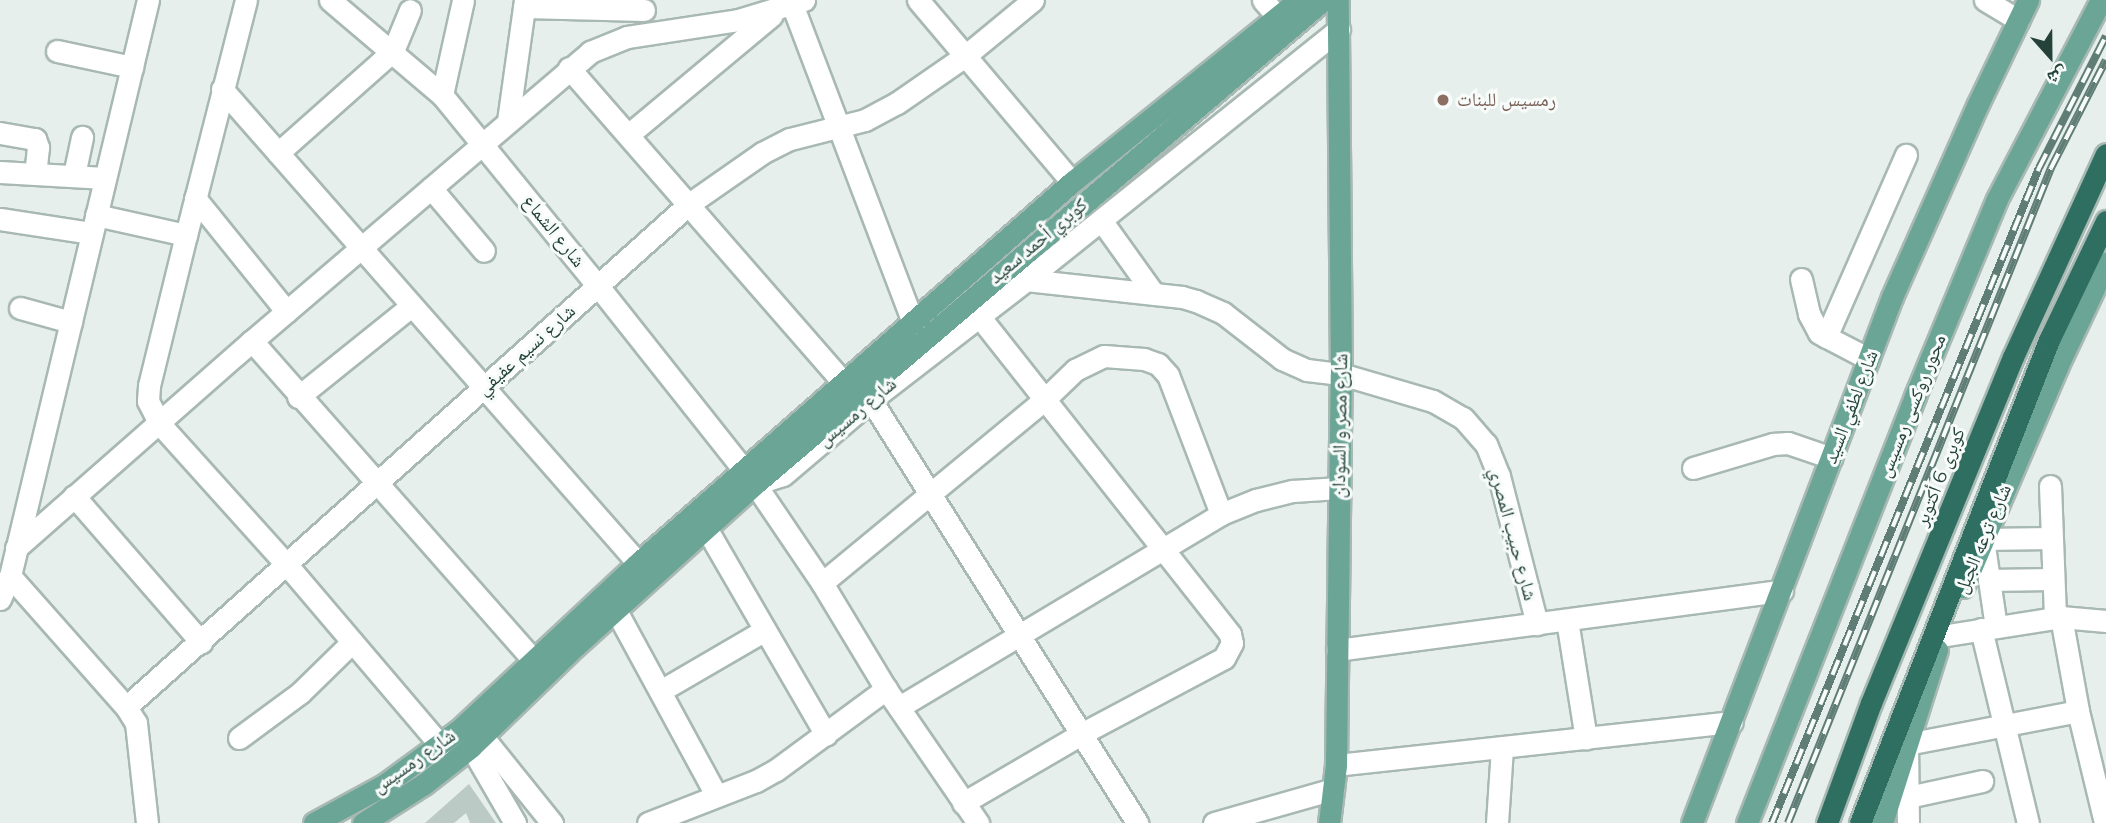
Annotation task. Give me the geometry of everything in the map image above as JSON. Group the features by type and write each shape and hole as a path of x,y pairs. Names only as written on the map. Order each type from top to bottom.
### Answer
{"highway":[{"name":"كوبرى 6 أكتوبر","path":"1827,823 1871,703 2014,357 2106,154"},
{"path":"1860,823 2049,340 2106,221"}],"main road":[{"name":"شارع رمسيس","path":"314,823 384,785 440,745 534,661 706,528 749,477 844,383 1072,182 1298,0"},
{"name":"كوبري أحمد سعيد","path":"749,477 940,323 1323,0"},
{"name":"شارع مصر و السودان","path":"1329,823 1336,765 1340,374 1338,0"},
{"path":"1339,29 1349,0"},
{"name":"شارع لطفي السيد","path":"1692,823 1892,297 2028,0"},
{"name":"محور روكسى رمسيس","path":"1746,823 1909,409 1997,200 2101,0"},
{"name":"شارع ترعه الجبل","path":"1882,823 1941,636 2058,365 2106,263"},
{"name":"شارع رمسيس","path":"363,823 424,784 476,742 611,600 638,564 749,477"}],"street":[{"path":"0,599 10,576 148,0"},
{"path":"246,0 147,393 152,412 159,423 287,565 440,745"},
{"path":"442,95 463,0"},
{"path":"918,0 1072,182"},
{"name":"شارع نسيم عفيفي","path":"127,707 689,204 762,153 790,139 865,120 897,103 965,56 1033,0"},
{"path":"1263,0 1278,17"},
{"path":"1985,0 2018,20"},
{"name":"شارع الشماع","path":"336,2 442,95 749,477 822,583 886,689 978,823"},
{"path":"508,121 524,4 643,5 644,33"},
{"path":"16,548 251,341 484,144 569,68 609,42 644,33 738,20 792,4"},
{"path":"792,4 913,322"},
{"path":"628,135 792,4"},
{"path":"278,153 393,51 410,10"},
{"name":"شارع رمسيس","path":"749,477 783,475 871,400 1026,280 1339,29"},
{"path":"57,51 132,66"},
{"path":"569,68 844,383"},
{"path":"222,89 638,564"},
{"path":"0,132 35,139 38,147 35,174"},
{"path":"74,175 82,137"},
{"path":"1826,337 1906,155"},
{"path":"0,172 105,178"},
{"path":"431,188 484,251"},
{"path":"195,198 286,312"},
{"path":"0,219 94,224 186,235"},
{"path":"1101,220 1153,294"},
{"path":"1801,279 1812,324 1826,337 1869,359"},
{"name":"شارع حبيب المصري","path":"1026,280 1182,297 1210,306 1235,321 1282,359 1307,370 1340,374 1433,401 1463,418 1486,444 1499,476 1537,624"},
{"path":"298,397 411,306"},
{"path":"20,308 71,322"},
{"path":"963,803 1081,734 1224,658 1230,651 1230,634 978,315"},
{"path":"251,341 375,485 534,661"},
{"path":"822,583 1045,399 1075,370 1104,356 1144,359 1158,364 1174,388 1221,514"},
{"path":"871,400 1137,823"},
{"path":"1693,468 1781,444 1803,447 1832,458"},
{"path":"2050,486 2052,579 2058,618 2105,823"},
{"path":"899,707 1221,514 1256,500 1293,491 1339,488"},
{"path":"74,496 201,642"},
{"path":"706,528 826,735"},
{"path":"2028,823 2004,725 1989,628 1989,580 1983,539 2051,538"},
{"path":"10,576 127,707 136,723 147,823"},
{"path":"1989,580 2052,579"},
{"path":"1337,650 1782,591"},
{"path":"611,600 662,690 716,795"},
{"path":"1941,636 2058,618 2106,621"},
{"path":"1567,620 1586,738"},
{"path":"662,690 765,630"},
{"path":"239,738 300,693 352,642"},
{"path":"648,823 756,781 826,735 886,689"},
{"path":"1908,823 1907,744 2078,710"},
{"path":"1336,765 1732,722"},
{"path":"476,742 515,823"},
{"path":"476,742 552,823"},
{"path":"1496,823 1502,747"},
{"path":"1908,797 1982,781"},
{"path":"1214,823 1333,789"}],"building":[{"path":"469,784 496,823 470,823 466,813 454,823 425,823"}],"railway":[{"path":"1772,823 2039,168 2106,36"},
{"path":"1788,823 2051,168 2106,60"}],"place":[{"name":"رمسيس للبنات","path":"1443,100"}]}
